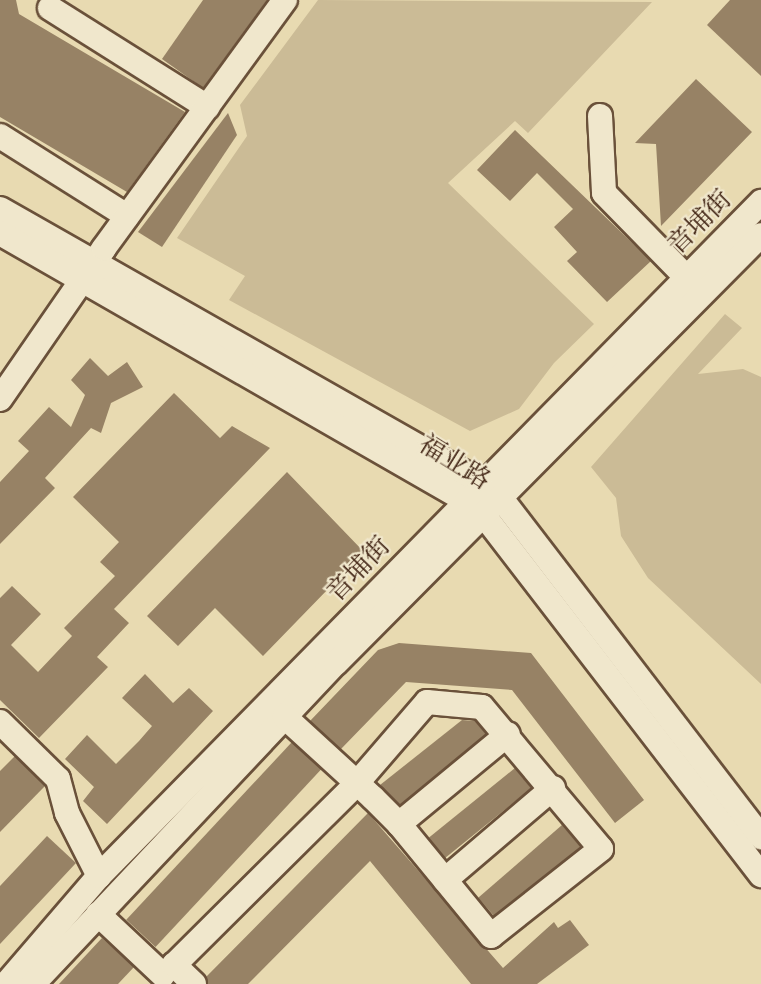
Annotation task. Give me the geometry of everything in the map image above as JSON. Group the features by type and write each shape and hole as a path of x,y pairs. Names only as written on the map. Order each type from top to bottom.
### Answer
{"street":[{"path":"0,399 127,216 285,0"},
{"path":"50,8 207,107"},
{"path":"600,116 604,193 686,277"},
{"path":"0,136 127,216"},
{"name":"音埔街","path":"492,490 686,277 761,202"},
{"name":"福业路","path":"0,210 89,270 475,507 761,875"},
{"name":"福业路","path":"0,233 89,270 492,490 761,837"},
{"name":"音埔街","path":"6,984 99,876 492,490 761,235"},
{"name":"音埔街","path":"33,984 285,717 475,507"},
{"path":"164,975 357,783 427,702 482,707 508,734 601,849 491,936 399,824 357,783 285,717"},
{"path":"0,722 58,779 67,813 99,876"},
{"path":"399,824 508,734"},
{"path":"445,880 553,788"},
{"path":"98,914 164,975 194,984"}],"shaded area":[{"path":"318,0 652,2 528,133 515,121 448,183 594,324 554,363 519,409 470,431 229,300 245,276 177,238 247,136 240,105"},
{"path":"725,314 742,328 698,374 743,369 761,377 761,684 648,578 621,536 616,498 591,467"}],"building":[{"path":"0,0 16,0 19,14 185,112 127,192 0,117"},
{"path":"203,0 267,0 203,88 162,59"},
{"path":"730,0 761,0 761,76 707,25"},
{"path":"696,79 752,132 661,226 656,144 635,143"},
{"path":"228,113 237,135 162,247 138,232"},
{"path":"515,130 651,261 607,302 567,261 577,252 554,227 573,209 537,173 510,201 477,170"},
{"path":"90,358 108,376 127,362 143,387 111,403 101,433 91,428 45,478 55,488 0,544 0,482 29,451 18,441 49,407 71,427 85,395 71,380"},
{"path":"174,393 220,438 232,426 270,448 114,609 129,623 97,657 108,667 39,738 0,700 0,598 12,586 41,614 11,645 38,672 72,636 64,628 115,576 100,562 119,542 73,497"},
{"path":"287,472 364,552 263,656 215,608 178,646 147,616"},
{"path":"399,643 531,653 644,800 615,823 512,690 406,682 341,749 310,721 378,650"},
{"path":"145,674 173,703 189,688 213,711 107,824 83,801 94,787 65,759 87,735 116,764 139,741 152,726 122,698"},
{"path":"462,720 475,721 486,734 400,805 380,785"},
{"path":"292,742 321,769 156,947 126,920"},
{"path":"15,756 45,786 0,832 0,771"},
{"path":"515,768 531,788 445,858 429,838"},
{"path":"368,813 503,968 554,922 558,928 570,920 589,945 537,984 471,984 370,861 248,984 208,984 206,977"},
{"path":"562,825 581,847 497,920 478,898"},
{"path":"47,836 76,863 0,944 0,886"},
{"path":"102,938 134,967 118,984 59,984"}]}
